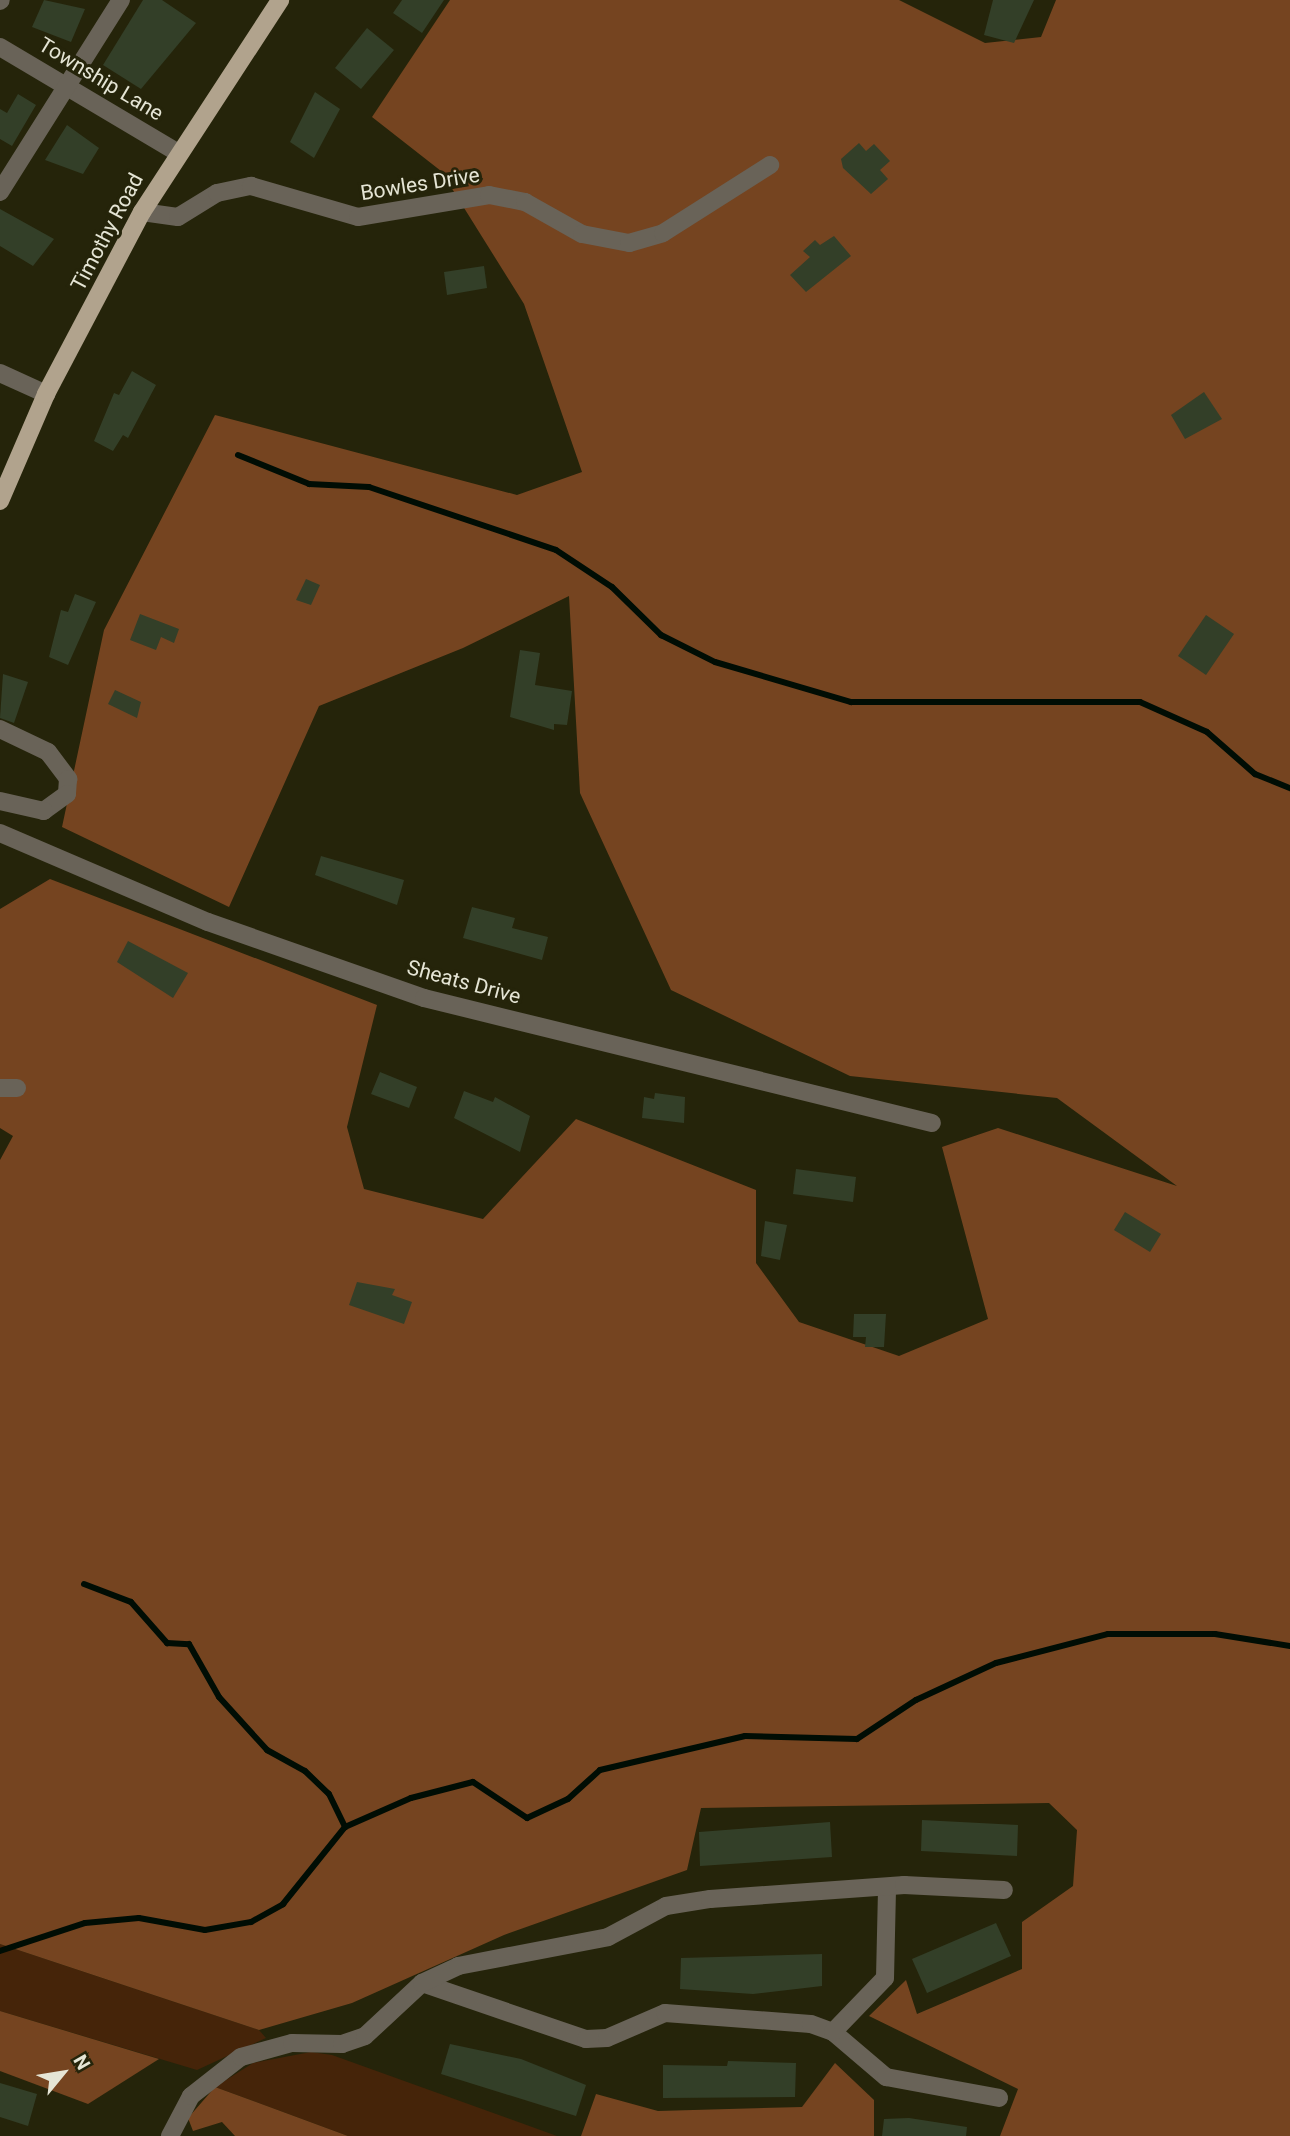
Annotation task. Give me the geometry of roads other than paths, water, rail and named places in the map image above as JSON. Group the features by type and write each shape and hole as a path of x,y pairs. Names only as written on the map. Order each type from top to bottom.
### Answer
{"main road":[{"name":"Timothy Road","path":"0,501 46,394 142,212 177,152 280,0"}],"street":[{"path":"0,192 66,82 121,0"},
{"name":"Township Lane","path":"0,47 66,82 177,152"},
{"name":"Bowles Drive","path":"142,212 178,217 217,193 251,186 358,217 489,195 525,201 582,234 629,243 663,233 770,165"},
{"path":"0,373 46,394"},
{"path":"0,729 48,752 68,779 67,794 44,811 0,801"},
{"name":"Sheats Drive","path":"0,833 208,922 424,998 932,1123"},
{"path":"833,2032 884,1978 887,1887"},
{"path":"170,2136 191,2096 241,2057 292,2043 342,2044 365,2036 422,1983 458,1966 608,1937 666,1906 887,1887 1004,1890"},
{"path":"422,1983 586,2039 607,2038 665,2013 811,2024 833,2032 886,2077 999,2098"}],"waterway":[{"path":"238,455 309,484 369,487 556,550 612,587 661,635 715,662 851,702 1140,702 1207,732 1255,774 1290,788"},
{"path":"84,1584 131,1602 167,1643 189,1644 219,1697 267,1750 305,1771 329,1794 345,1827"},
{"path":"0,1951 85,1923 139,1918 205,1930 251,1922 283,1904 345,1827 411,1798 473,1782 527,1818 568,1799 600,1770 745,1736 857,1739 916,1700 996,1663 1108,1634 1215,1634 1290,1646"}]}
